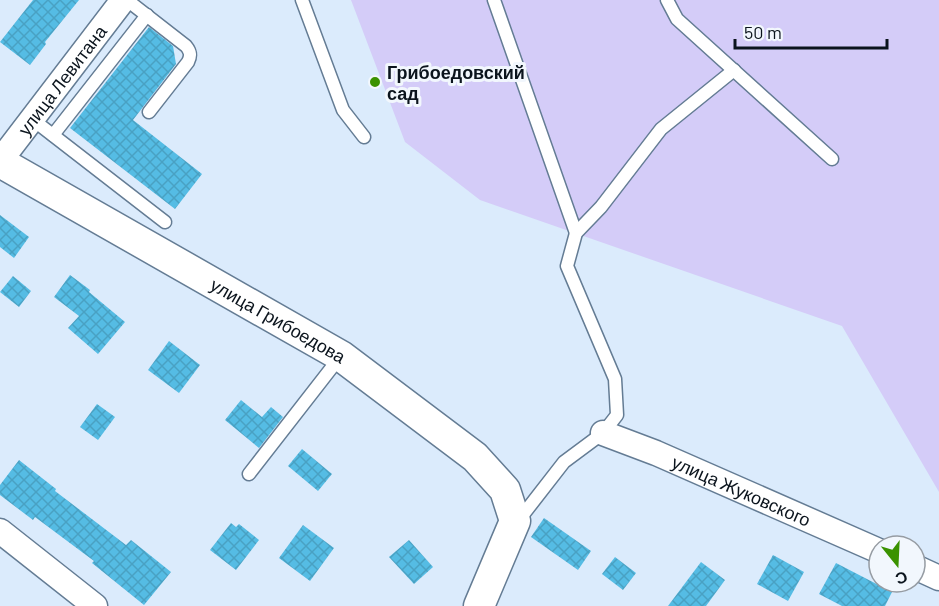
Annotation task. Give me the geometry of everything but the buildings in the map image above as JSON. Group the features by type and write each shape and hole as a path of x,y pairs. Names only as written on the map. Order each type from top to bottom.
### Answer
{"street":[{"name":"улица Левитана","path":"0,161 123,0"},
{"name":"улица Грибоедова","path":"0,161 341,356 475,457 505,490 515,521"},
{"name":"улица Жуковского","path":"603,433 656,453 867,546"},
{"path":"478,605 515,521"},
{"path":"0,531 95,606"}],"lane":[{"path":"127,0 186,46 191,57 149,112"},
{"path":"302,0 343,110 364,137"},
{"path":"494,0 576,234"},
{"path":"667,0 677,19 832,159"},
{"path":"53,135 147,15"},
{"path":"515,521 522,516 564,462 603,433 617,416 615,379 567,266 576,234 601,207 662,129 734,70"},
{"path":"32,119 165,222"},
{"path":"249,474 341,356"}],"shaded area":[{"path":"351,0 939,0 939,492 842,326 480,200 405,142"}],"place":[{"name":"Грибоедовский сад","path":"375,82"}]}
